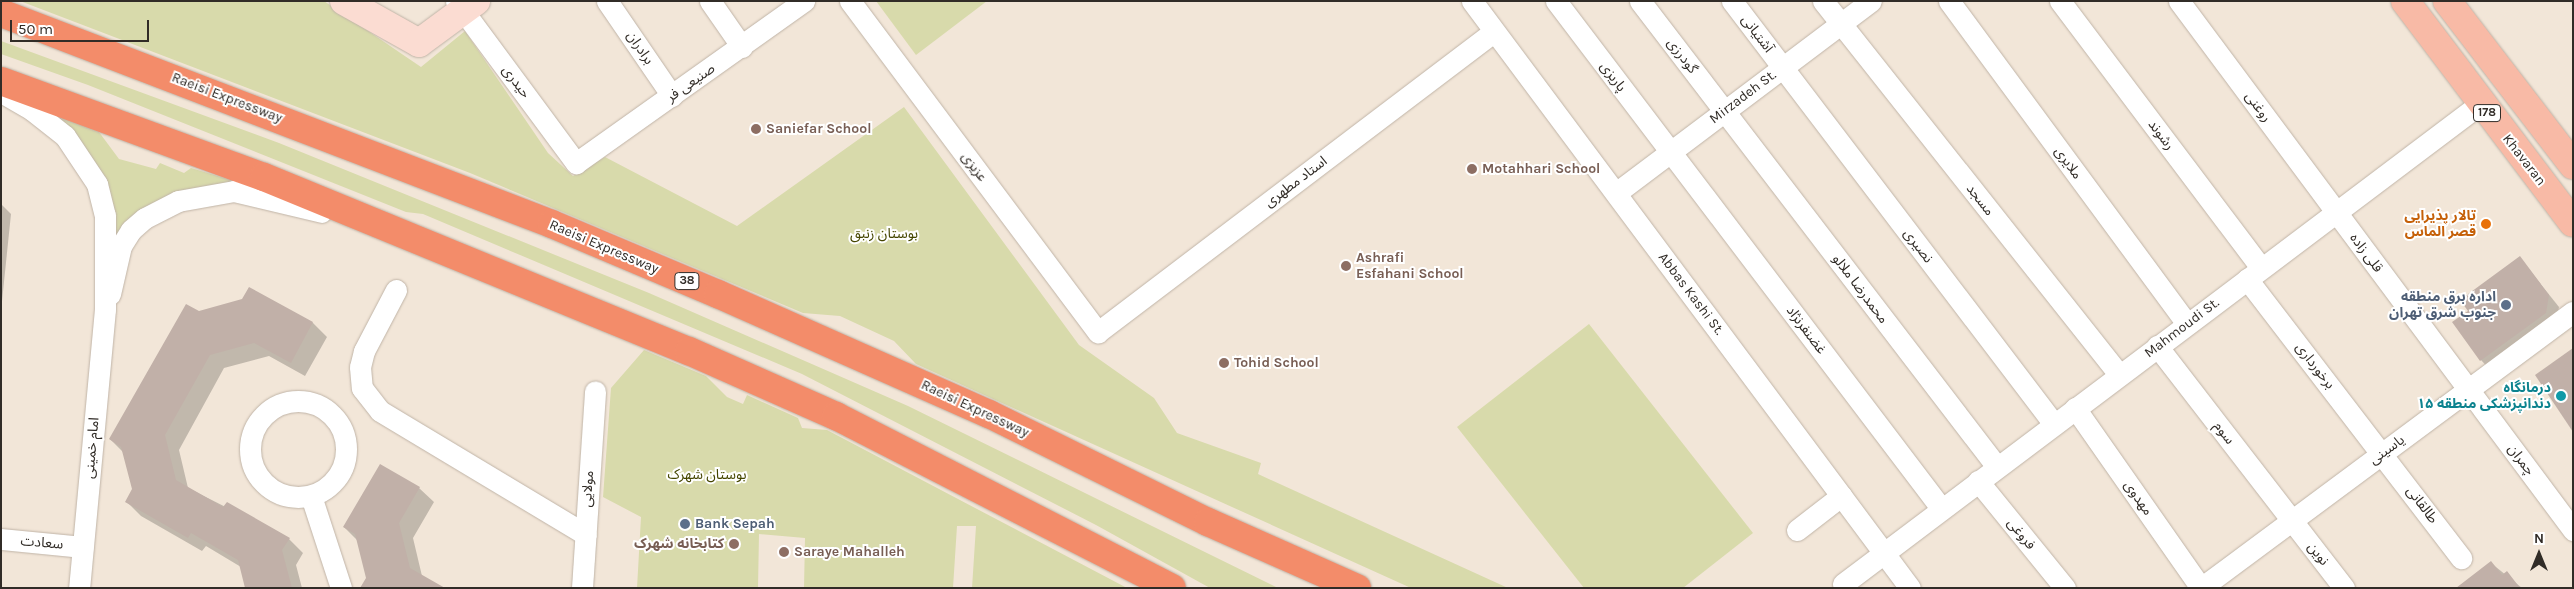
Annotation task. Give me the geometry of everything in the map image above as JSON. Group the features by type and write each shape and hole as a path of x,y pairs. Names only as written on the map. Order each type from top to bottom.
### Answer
{"highway":[{"name":"Raeisi Expressway","path":"1,13 552,224 989,414 1208,522 1357,588"},
{"path":"1,81 146,133 403,233 689,351 836,416 1172,588"}],"main road":[{"path":"344,1 411,38"},
{"path":"372,1 411,38"},
{"name":"Khavaran","path":"2405,1 2480,104 2573,223"},
{"name":"178","path":"2447,1 2573,165"},
{"path":"411,38 464,4"}],"street":[{"name":"برادران","path":"608,1 672,96"},
{"path":"710,1 742,47"},
{"name":"صنیعی فر","path":"576,163 742,47 804,1"},
{"name":"عزیزی","path":"850,1 1098,332"},
{"name":"Abbas Kashi St.","path":"1472,1 1910,588"},
{"name":"پاریزی","path":"1556,1 1670,152"},
{"name":"گودرزی","path":"1640,1 1724,111"},
{"name":"آشتیانی","path":"1732,1 1783,67"},
{"name":"مسجد","path":"1823,1 2119,375"},
{"name":"Mirzadeh St.","path":"1616,193 1871,1"},
{"name":"ملایری","path":"1949,1 2187,324"},
{"name":"رشوند","path":"2060,1 2254,274"},
{"name":"روغنی","path":"2179,1 2336,213"},
{"name":"حیدری","path":"464,4 576,163"},
{"name":"استاد مطهری","path":"1098,332 1494,31"},
{"name":"نصیری","path":"1783,67 2054,424"},
{"path":"1,92 32,110 64,136 97,184 105,215 105,309"},
{"name":"Mahmoudi St.","path":"1843,584 2480,104"},
{"name":"محمدرضا ملالو","path":"1724,111 1997,467"},
{"name":"غضنفرنژاد","path":"1670,152 1942,508"},
{"path":"105,309 114,285 121,246 130,230 160,209 198,195 234,191 256,194 403,233"},
{"name":"قلی زاده","path":"2336,213 2468,390"},
{"name":"برخورداری","path":"2254,274 2383,453"},
{"path":"396,290 364,350 360,367 362,388 380,411 586,535"},
{"name":"امام خمینی","path":"79,588 105,309"},
{"name":"یاسینی","path":"2201,588 2573,312"},
{"name":"سوم","path":"2157,346 2291,521"},
{"name":"چمران","path":"2468,390 2573,530"},
{"name":"مولايی","path":"582,588 595,391"},
{"path":"290,401 313,404 333,416 343,429 347,446 345,462 338,477 326,489 311,496 295,498 279,494 265,485 250,458 254,428 263,415 275,406 290,401"},
{"name":"مهدوی","path":"2075,408 2201,588"},
{"name":"طالقانی","path":"2383,453 2461,558"},
{"name":"فروغی","path":"1978,481 2065,588"},
{"path":"311,496 342,588"},
{"path":"1797,530 1841,496"},
{"name":"نوین","path":"2291,521 2344,588"},
{"name":"سعادت","path":"1,540 83,546"}],"green space":[{"name":"بوستان زنبق","path":"20,1 324,1 421,67 465,31 548,153 573,176 605,157 737,226 904,107 1079,345 1154,398 1177,433 1261,463 1258,474 1508,588 1411,588 916,364 894,341 840,316 803,313 470,173"},
{"path":"876,1 987,1 916,55"},
{"path":"1,41 279,143 649,293 908,406 1278,588 1210,588 1096,525 802,374 423,214 406,212 88,85 1,54"},
{"path":"24,99 99,132 119,159 156,169 160,163 184,173 191,168 261,189 233,186 115,243 110,214"},
{"path":"1589,324 1753,533 1683,588 1584,588 1457,427"},
{"name":"بوستان شهرک","path":"644,350 706,376 727,397 743,404 747,395 798,418 802,428 827,430 1127,588 972,588 976,526 957,526 953,588 804,588 805,538 759,534 758,588 637,588 641,517 603,497 611,388"}],"building":[{"name":"اداره برق منطقه جنوب شرق تهران","path":"2520,256 2549,295 2546,313 2480,361 2452,322 2468,311 2460,300"},
{"path":"249,287 313,322 291,363 254,343 210,355 165,435 176,480 223,507 227,502 290,538 282,550 292,588 245,588 238,560 191,533 188,538 125,502 132,489 121,447 109,439 186,304 199,311 242,299"},
{"name":"درمانگاه دندانپزشکی منطقه ۱۵","path":"2573,348 2573,432 2535,375"},
{"path":"380,464 420,487 399,523 410,568 445,588 360,588 366,578 355,534 343,527"},
{"path":"2491,561 2502,575 2507,571 2520,588 2456,588"}],"place":[{"name":"Saniefar School","path":"756,129"},
{"name":"Motahhari School","path":"1472,169"},
{"name":"تالار پذیرایی قصر الماس","path":"2486,224"},
{"name":"Ashrafi Esfahani School","path":"1346,266"},
{"name":"اداره برق منطقه جنوب شرق تهران","path":"2506,305"},
{"name":"Tohid School","path":"1224,363"},
{"name":"درمانگاه دندانپزشکی منطقه ۱۵","path":"2561,396"},
{"name":"Bank Sepah","path":"685,524"},
{"name":"کتابخانه شهرک","path":"734,544"},
{"name":"Saraye Mahalleh","path":"784,552"}]}
